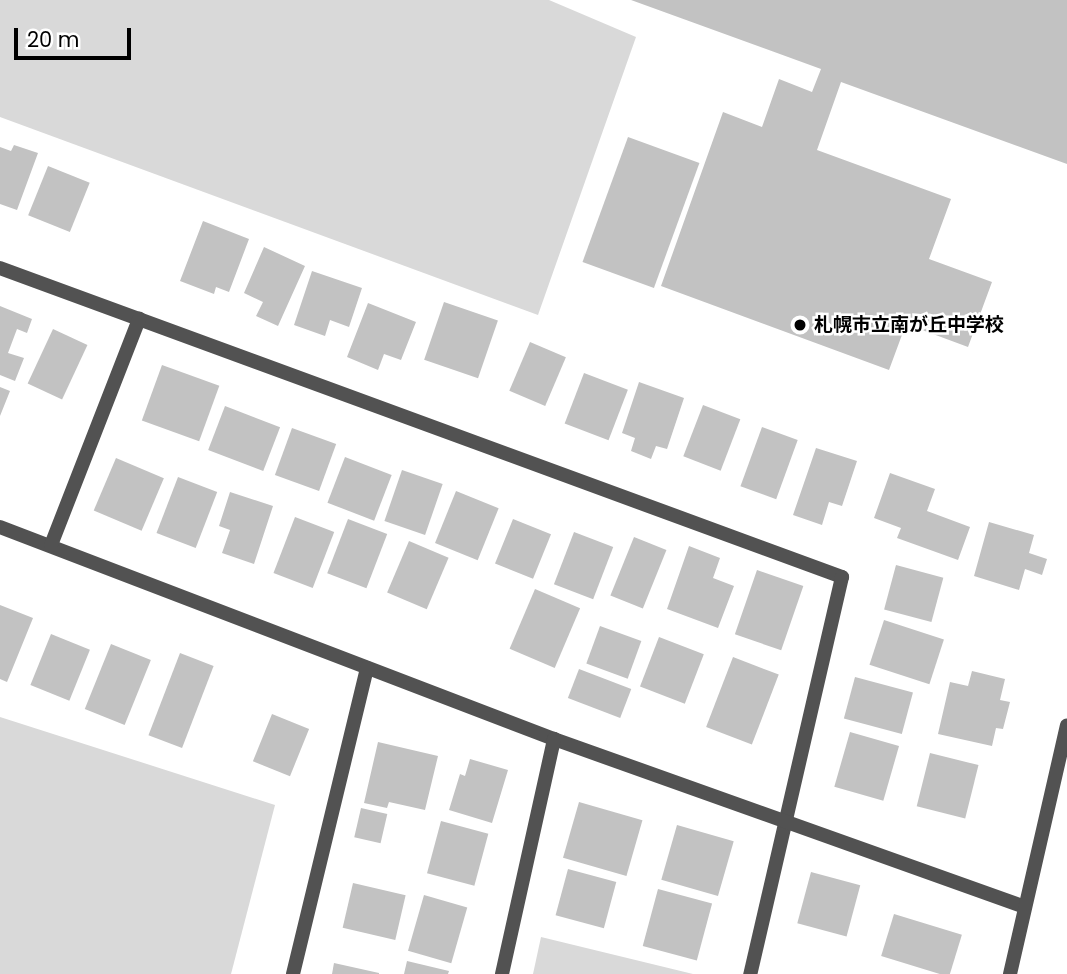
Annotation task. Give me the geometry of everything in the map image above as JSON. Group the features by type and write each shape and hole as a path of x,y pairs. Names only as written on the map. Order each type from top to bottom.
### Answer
{"street":[{"path":"0,268 842,578 750,974"},
{"path":"51,545 139,319"},
{"path":"0,527 554,739 1025,907"},
{"path":"293,974 368,668"},
{"path":"1010,974 1067,725"},
{"path":"502,974 554,739"}],"shaded area":[{"path":"0,0 549,0 636,37 538,315 0,117"},
{"path":"0,717 275,805 231,974 0,974"},
{"path":"541,937 693,974 533,974"}],"building":[{"path":"631,0 1067,0 1067,164 841,82 817,150 951,199 929,259 992,282 968,347 906,324 889,370 661,286 723,112 762,127 779,79 812,92 821,69"},
{"path":"628,137 699,163 654,288 583,262"},
{"path":"14,145 38,153 17,210 0,204 0,147 11,151"},
{"path":"48,166 90,183 70,232 28,215"},
{"path":"203,221 249,239 229,292 216,287 214,294 180,281"},
{"path":"264,247 305,266 278,326 256,316 263,302 244,293"},
{"path":"312,271 362,288 349,327 330,320 325,336 294,325"},
{"path":"444,302 498,321 478,378 424,360"},
{"path":"368,303 416,322 401,360 384,354 378,370 347,357"},
{"path":"0,306 32,319 27,333 17,329 8,353 24,358 15,381 0,375"},
{"path":"53,329 87,345 62,399 28,383"},
{"path":"530,342 566,357 545,406 509,391"},
{"path":"162,365 219,386 199,441 142,420"},
{"path":"584,373 628,390 609,440 565,423"},
{"path":"639,382 684,398 667,449 656,446 651,459 631,451 635,438 622,433"},
{"path":"0,387 10,391 0,416"},
{"path":"703,405 740,419 721,471 683,456"},
{"path":"225,406 280,427 263,471 208,450"},
{"path":"762,427 798,440 776,499 740,486"},
{"path":"292,428 336,444 319,491 275,475"},
{"path":"816,448 857,461 842,506 829,502 822,525 793,515"},
{"path":"345,457 392,475 374,521 327,503"},
{"path":"116,458 164,478 142,531 94,510"},
{"path":"402,470 443,484 425,535 384,521"},
{"path":"890,473 935,489 927,511 970,527 958,560 897,538 901,528 874,518"},
{"path":"178,477 217,492 196,548 156,533"},
{"path":"456,491 499,508 478,560 435,543"},
{"path":"230,492 273,506 254,564 222,553 230,530 219,526"},
{"path":"295,517 334,532 313,588 273,573"},
{"path":"348,519 387,534 366,588 327,573"},
{"path":"513,519 551,534 533,579 495,564"},
{"path":"989,522 1034,535 1029,553 1047,559 1042,575 1025,569 1019,590 974,576"},
{"path":"574,532 613,547 593,599 554,584"},
{"path":"634,537 666,550 643,609 610,595"},
{"path":"409,541 449,558 427,609 387,593"},
{"path":"689,546 720,558 713,578 734,586 718,628 667,609"},
{"path":"896,565 943,578 931,622 884,609"},
{"path":"757,570 803,586 781,650 735,634"},
{"path":"535,589 580,608 555,668 510,649"},
{"path":"0,605 33,618 7,682 0,679"},
{"path":"884,620 944,639 929,684 869,665"},
{"path":"600,626 641,641 628,679 586,664"},
{"path":"51,634 90,650 69,701 30,685"},
{"path":"659,637 704,654 685,704 640,686"},
{"path":"111,644 151,660 125,725 85,709"},
{"path":"180,653 214,666 182,748 148,735"},
{"path":"733,657 779,675 752,745 706,727"},
{"path":"579,669 631,689 620,718 568,698"},
{"path":"972,671 1005,679 1000,700 1010,702 1003,729 996,728 992,746 938,734 950,682 968,686"},
{"path":"855,677 913,693 902,734 844,719"},
{"path":"272,714 309,729 290,776 253,761"},
{"path":"850,732 899,746 883,801 834,787"},
{"path":"378,742 438,756 425,810 389,802 387,808 364,803"},
{"path":"930,753 979,765 965,818 917,806"},
{"path":"470,759 508,770 492,823 449,810 460,774 465,776"},
{"path":"579,802 642,820 626,876 563,858"},
{"path":"361,808 387,814 381,843 354,837"},
{"path":"441,821 488,834 474,886 427,873"},
{"path":"677,825 734,841 718,896 661,880"},
{"path":"568,869 616,882 604,928 556,915"},
{"path":"811,872 860,885 847,936 797,923"},
{"path":"353,883 406,895 395,940 343,928"},
{"path":"658,889 712,903 697,960 643,946"},
{"path":"424,895 467,907 451,963 408,951"},
{"path":"894,914 962,935 950,974 940,974 881,956"},
{"path":"407,961 449,971 448,974 404,974"},
{"path":"334,963 379,973 379,974 332,974"}],"place":[{"name":"札幌市立南が丘中学校","path":"800,325"}]}
